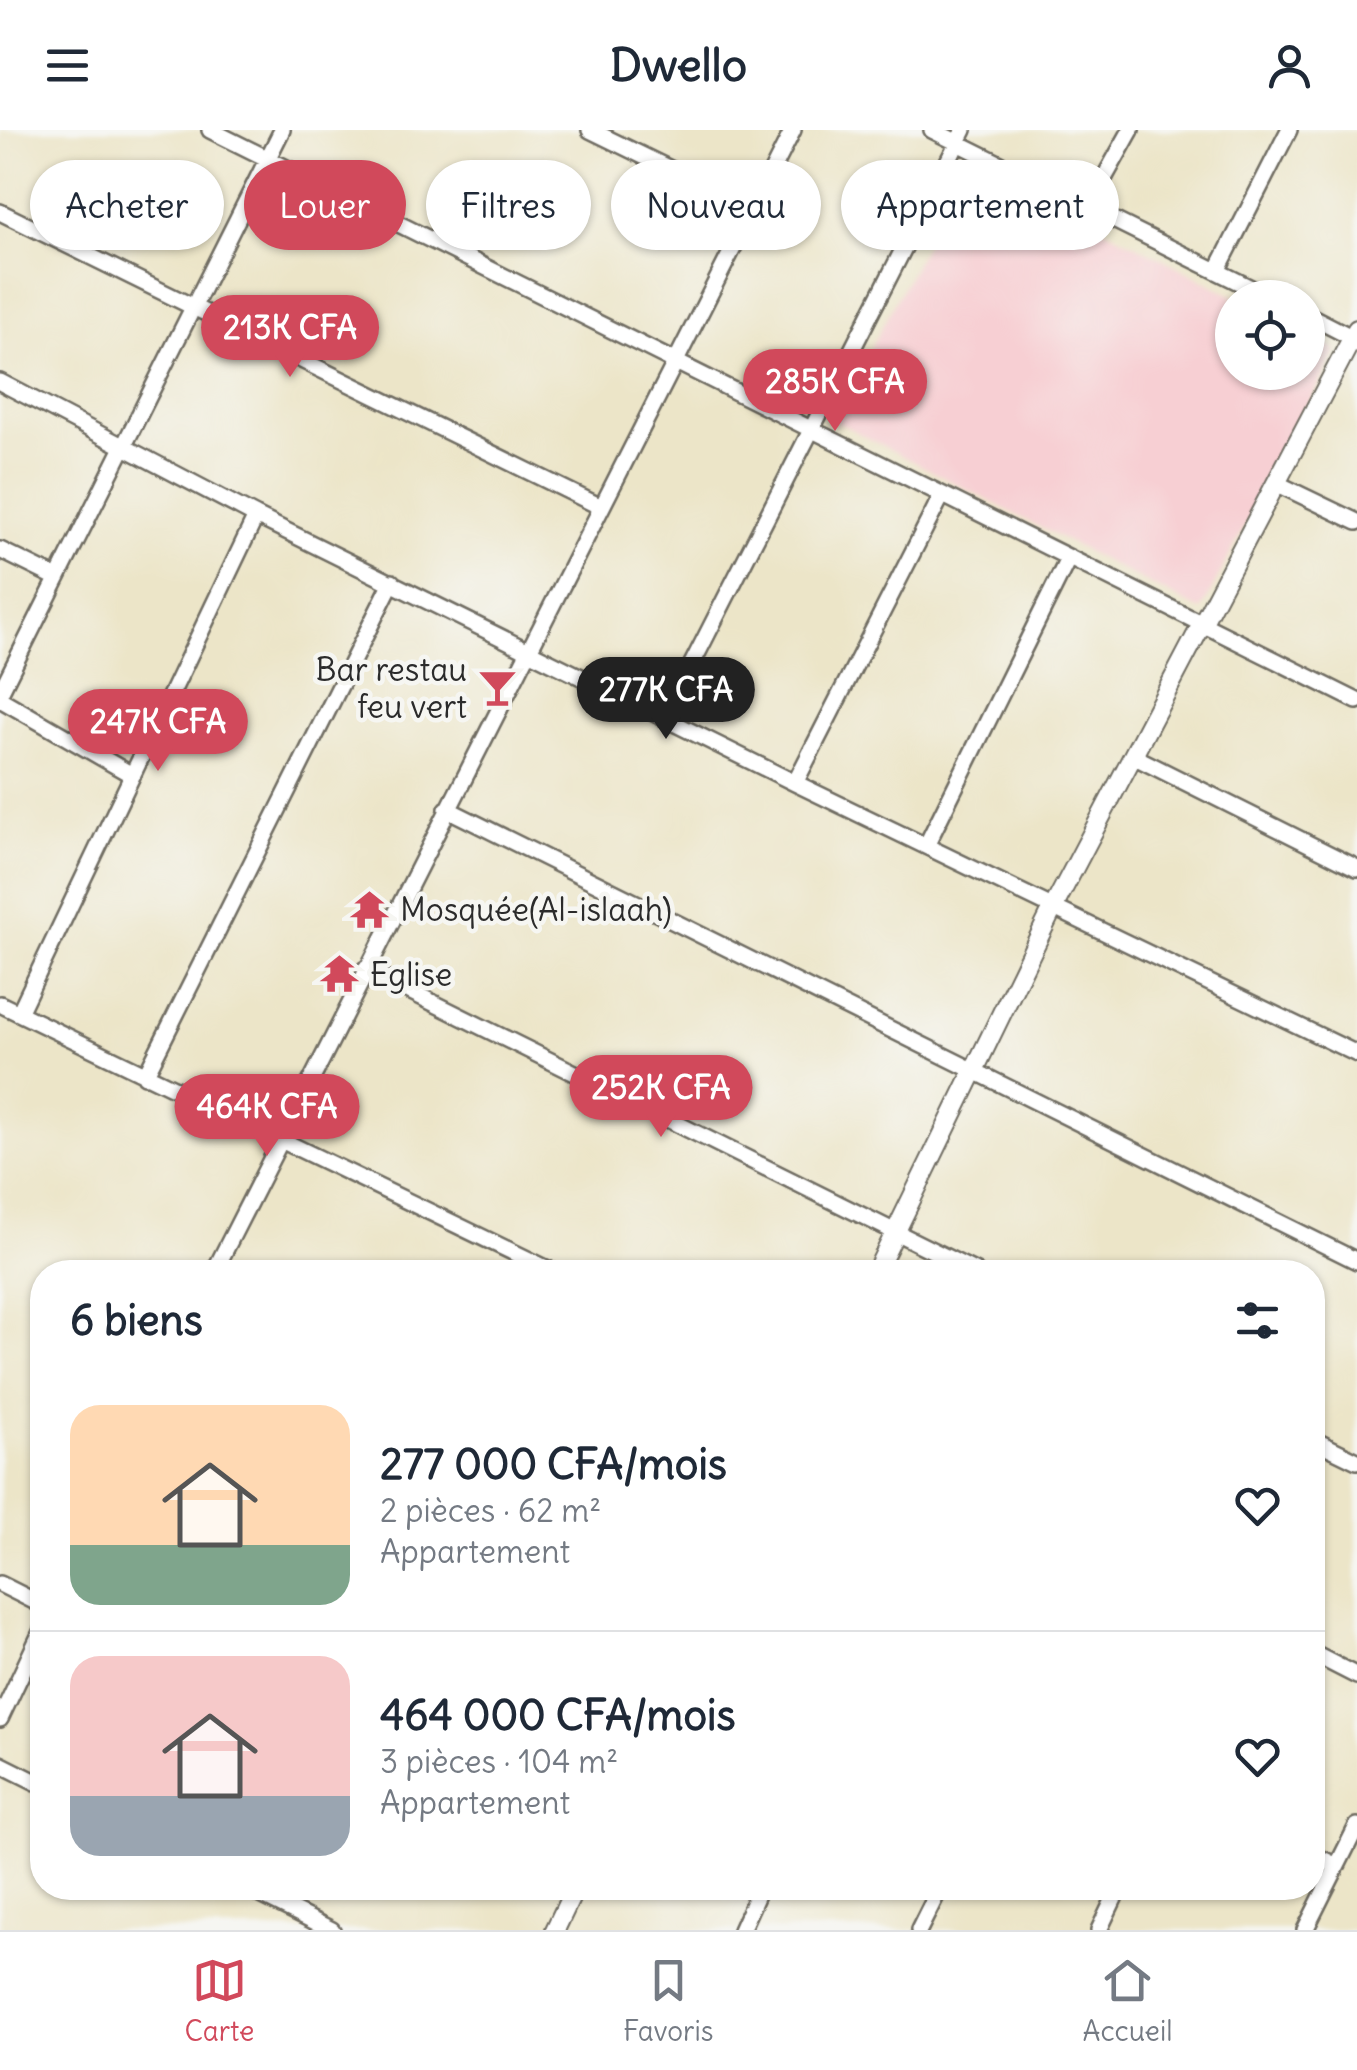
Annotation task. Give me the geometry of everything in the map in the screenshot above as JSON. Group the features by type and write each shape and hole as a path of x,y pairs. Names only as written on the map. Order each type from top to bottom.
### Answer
{"street":[{"path":"210,130 1357,701"},
{"path":"132,775 0,696 282,130"},
{"path":"590,130 652,160"},
{"path":"777,160 792,130"},
{"path":"932,130 961,136 1004,160"},
{"path":"1114,160 1131,130"},
{"path":"1217,271 1289,130"},
{"path":"665,717 961,136"},
{"path":"0,212 601,506"},
{"path":"1119,222 1235,280"},
{"path":"220,1260 731,250"},
{"path":"882,1260 1053,908 1356,335 1325,322"},
{"path":"0,382 256,516 1357,1054"},
{"path":"1278,484 1357,522"},
{"path":"795,782 942,496"},
{"path":"19,1013 256,516"},
{"path":"0,550 57,578"},
{"path":"926,846 1068,558"},
{"path":"146,1076 392,582"},
{"path":"1133,756 1357,868"},
{"path":"446,809 1357,1261"},
{"path":"365,969 952,1260"},
{"path":"0,1004 529,1260"},
{"path":"1325,1445 1357,1460"},
{"path":"0,1584 30,1599"},
{"path":"0,1719 30,1655"},
{"path":"1325,1660 1357,1676"},
{"path":"0,1764 30,1779"},
{"path":"1325,1891 1357,1826"},
{"path":"1325,1860 1337,1866"},
{"path":"271,1900 332,1930"},
{"path":"554,1930 569,1900"},
{"path":"741,1930 755,1900"},
{"path":"919,1930 934,1900"},
{"path":"1099,1930 1113,1900"},
{"path":"1306,1930 1321,1900"}],"shaded area":[{"path":"1119,236 1215,286 1215,390 1316,390 1201,611 833,420 922,250 1119,250"},
{"path":"1325,344 1337,350 1325,373"}],"place":[{"name":"Bar restau feu vert","path":"497,687"},
{"name":"Mosquée(Al-islaah)","path":"370,909"},
{"name":"Eglise","path":"340,974"}]}
